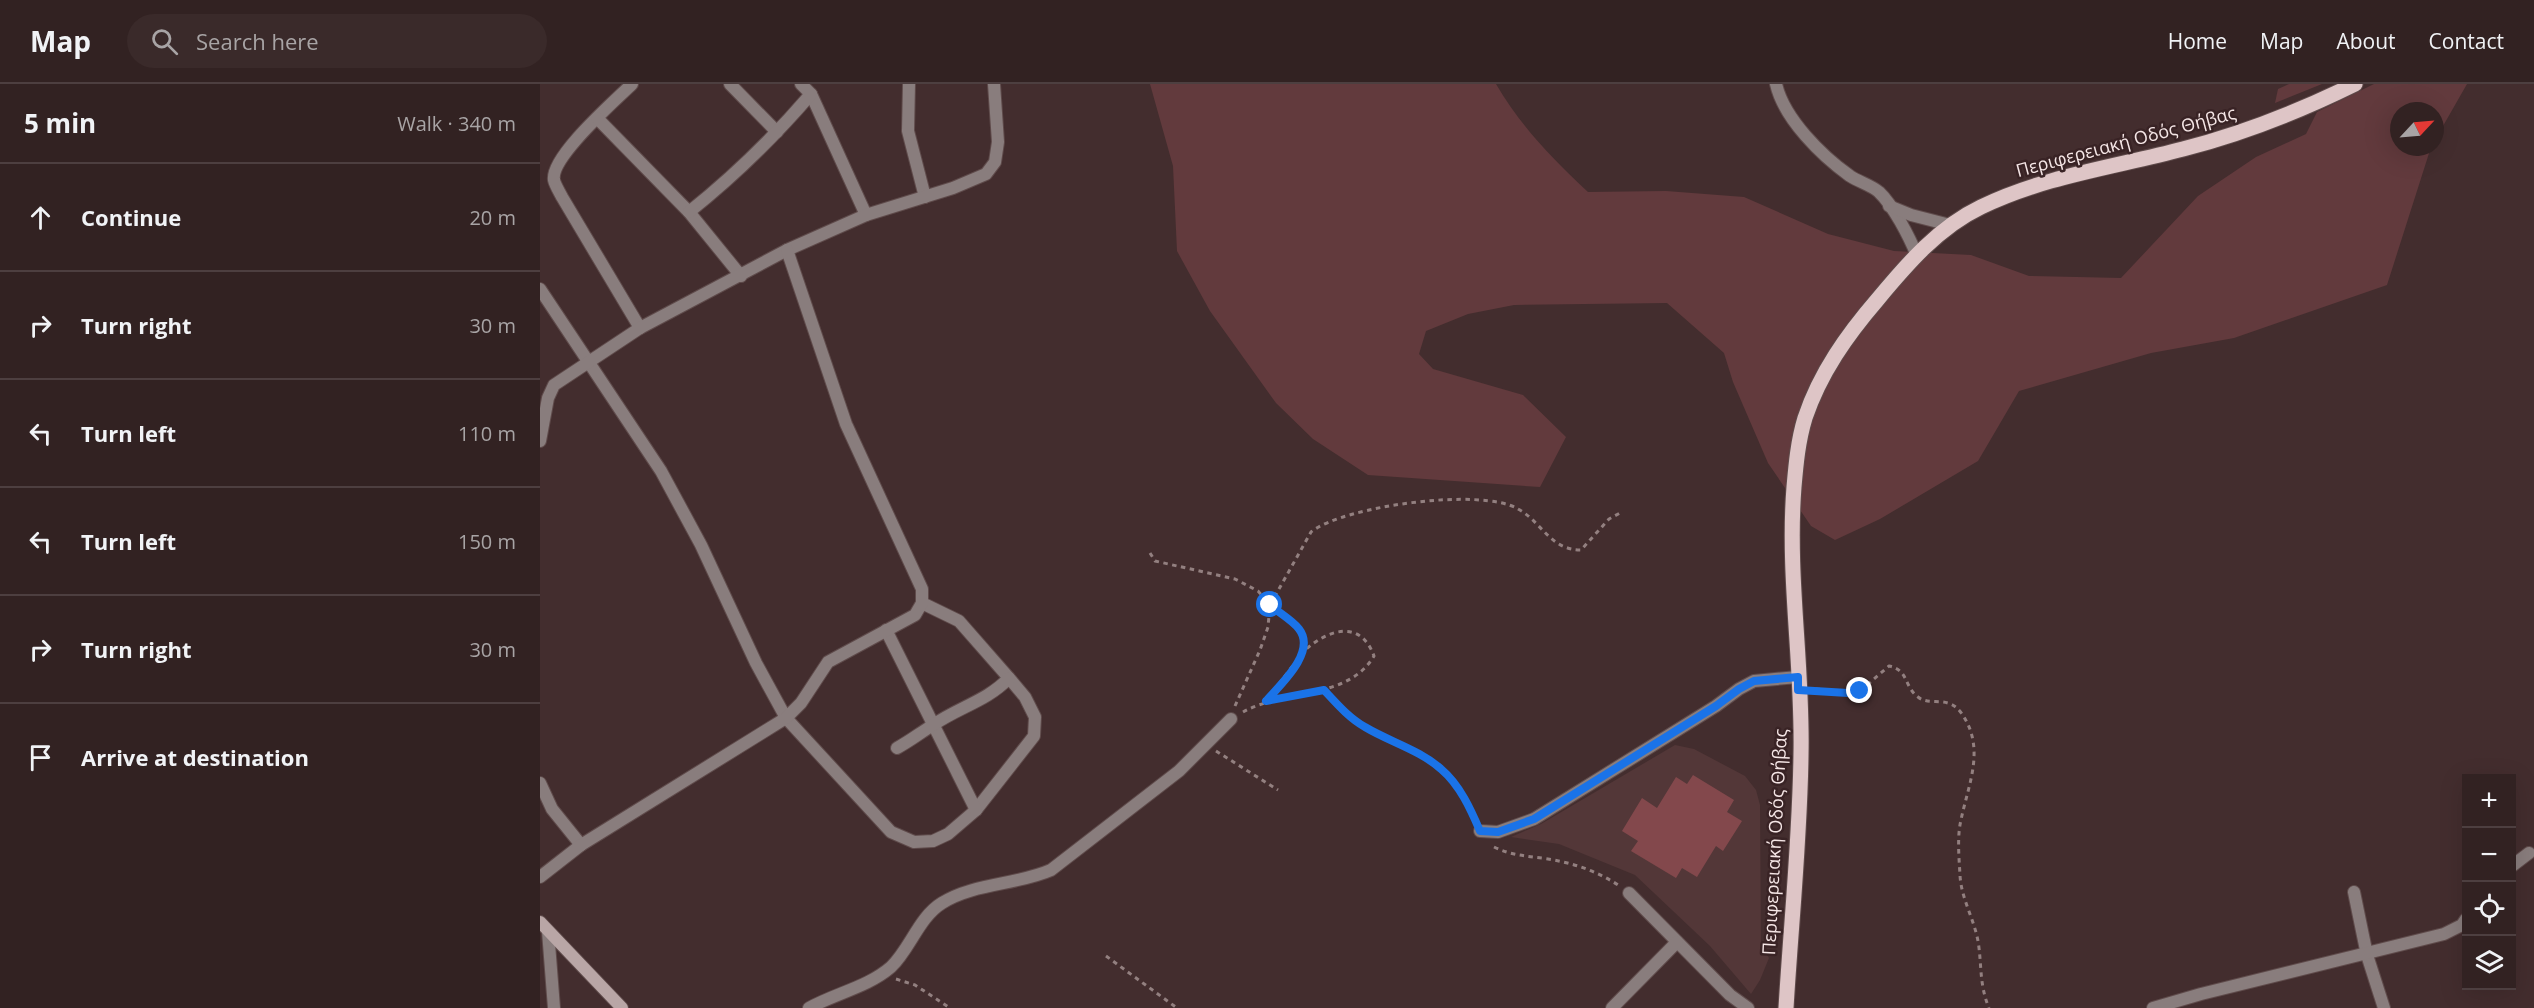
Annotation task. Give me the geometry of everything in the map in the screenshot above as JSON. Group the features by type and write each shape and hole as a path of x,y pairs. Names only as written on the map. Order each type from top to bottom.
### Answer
{"main road":[{"name":"Περιφερειακή Οδός Θήβας","path":"1786,1008 1802,752 1792,573 1793,504 1798,449 1805,418 1831,360 1873,305 1917,255 1950,225 2014,192 2215,140 2355,84"}],"street":[{"path":"632,84 597,118 562,159 554,178 562,197 640,328"},
{"path":"730,84 777,132"},
{"path":"801,84 811,94 866,215"},
{"path":"909,84 908,130 925,197"},
{"path":"540,441 548,398 554,386 640,328 788,250 866,215 925,197 986,174 995,162 998,142 994,84"},
{"path":"1776,84 1792,120 1850,176 1879,192 1911,240 1917,255"},
{"path":"689,212 715,191 777,132 811,94"},
{"path":"597,118 689,212 741,276"},
{"path":"1889,206 1929,221 1950,225"},
{"path":"540,877 581,845 786,718 801,703 828,662 915,615 922,603 921,589 911,562 846,424 788,250"},
{"path":"540,290 661,471 701,545 756,663 786,718 891,832 902,839 933,841 948,834 976,810 1034,736 1035,717 1025,697 959,621 922,603"},
{"path":"886,630 976,810"},
{"path":"897,747 915,739 933,724 996,692 1009,678"},
{"path":"1480,831 1498,832 1534,819 1754,681 1798,683"},
{"path":"809,1008 878,977 892,965 929,915 941,903 959,895 1030,879 1051,870 1179,771 1231,719"},
{"path":"540,783 552,809 581,845"},
{"path":"2516,862 2529,853"},
{"path":"2354,891 2367,955 2384,1008"},
{"path":"1629,893 1730,995 1748,1008"},
{"path":"2153,1008 2201,994 2367,955 2444,934 2462,926"},
{"path":"544,927 554,1008"},
{"path":"544,927 622,1008"},
{"path":"1612,1008 1677,942"}],"path":[{"path":"1231,719 1268,627 1270,605 1311,532 1321,524 1359,511 1466,498 1498,500 1520,509 1550,539 1572,550 1581,550 1609,519 1620,513"},
{"path":"1150,553 1155,561 1235,579 1258,591 1270,605 1298,627 1304,636 1304,651"},
{"path":"1231,719 1266,701 1324,690 1355,677 1368,666 1374,656 1370,645 1363,637 1353,632 1326,634 1304,651 1266,701"},
{"path":"1798,683 1848,693 1860,691 1889,666 1899,668 1917,697 1926,701 1937,700 1949,704 1962,713 1974,746 1975,766 1960,822 1960,876 1978,943 1980,980 1989,1008"},
{"path":"1324,690 1347,715 1363,726 1424,756 1443,770 1468,803 1480,831 1491,845 1506,853 1574,865 1602,874 1629,893"},
{"path":"1206,745 1278,790"},
{"path":"1106,956 1177,1008"},
{"path":"878,977 897,979 915,985 950,1008"}],"shaded area":[{"path":"1150,84 1496,84 1516,115 1538,142 1588,192 1666,191 1744,197 1828,234 1894,251 1971,255 2029,276 2121,278 2198,196 2256,157 2306,134 2317,112 2374,84 2467,84 2444,124 2444,102 2390,102 2390,156 2428,156 2387,285 2234,338 2151,353 2019,391 1978,461 1880,519 1835,540 1811,526 1768,463 1733,382 1724,353 1667,303 1514,305 1468,314 1426,331 1419,354 1433,369 1523,395 1566,437 1540,487 1368,475 1313,439 1276,403 1210,311 1177,251 1173,166"},
{"path":"2289,84 2322,84 2275,103 2278,89"},
{"path":"1675,745 1694,749 1745,776 1756,790 1760,805 1761,946 1769,958 1751,994 1710,946 1635,875 1559,844 1511,837 1541,824"}],"building":[{"path":"1693,775 1734,800 1727,812 1742,821 1723,851 1716,846 1697,877 1682,868 1676,878 1631,851 1638,841 1622,831 1642,798 1657,808 1676,777 1687,784"}],"route":[{"path":"1270,605 1282,617 1298,627 1304,636 1304,651 1298,662 1266,701 1324,690 1347,715 1363,726 1424,756 1443,770 1468,803 1480,831 1498,832 1534,819 1754,681 1798,677 1798,690 1813,689 1848,693 1860,691"}]}
